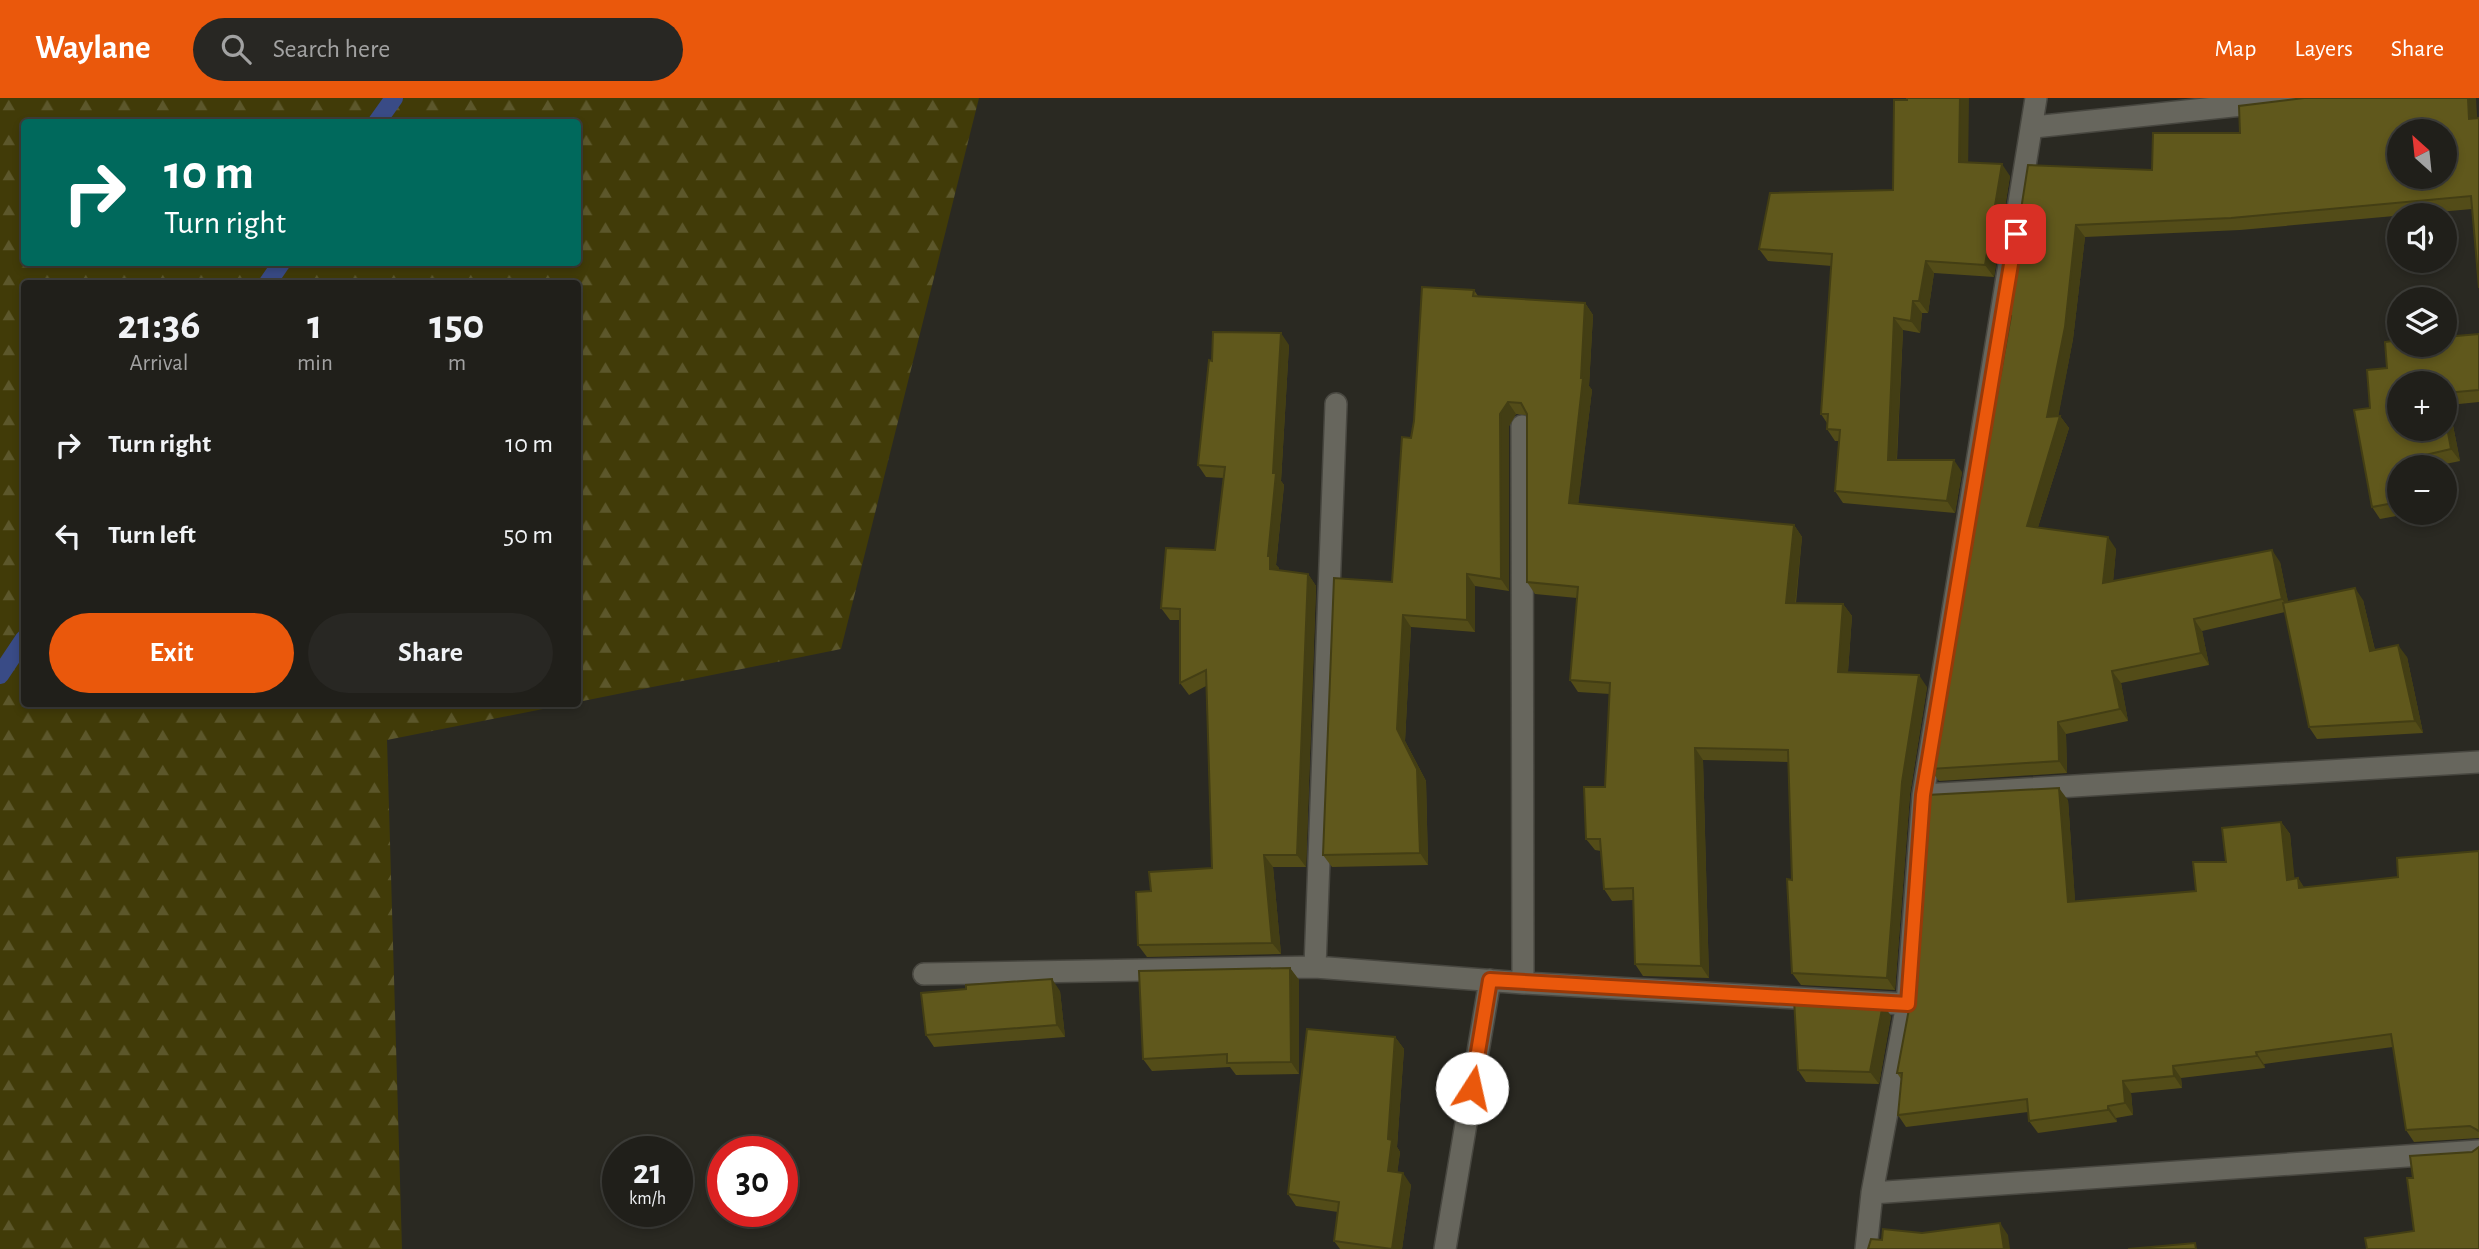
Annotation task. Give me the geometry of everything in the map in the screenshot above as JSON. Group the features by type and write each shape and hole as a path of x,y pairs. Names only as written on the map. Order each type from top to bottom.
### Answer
{"street":[{"path":"1866,1249 1871,1193 1908,1004 1923,795 2034,127 2036,98"},
{"path":"2034,127 2309,98"},
{"path":"1315,967 1336,404"},
{"path":"1522,426 1523,983"},
{"path":"1923,795 2479,762"},
{"path":"924,974 1315,967 1523,983 1908,1004"},
{"path":"1445,1249 1490,980"},
{"path":"1871,1193 2479,1152"}],"green space":[{"path":"0,98 979,98 841,649 581,701 581,280 21,280 21,707 553,707 387,740 402,1249 0,1249"}],"building":[{"path":"1960,98 1959,162 2002,164 1985,265 1926,261 1919,301 1913,301 1911,321 1894,318 1888,460 1954,460 1947,501 1835,491 1840,430 1827,429 1828,414 1821,414 1832,254 1759,249 1770,193 1893,190 1894,100"},
{"path":"2304,98 2468,98 2469,119 2479,118 2479,288 2471,196 2231,218 2076,225 2065,327 2047,417 2060,416 2027,526 2108,537 2103,583 2272,550 2282,599 2194,619 2201,653 2112,671 2120,709 2058,722 2059,761 1930,769 1982,448 1987,449 2011,316 2008,315 2012,267 2028,165 2152,170 2153,133 2240,133 2239,106"},
{"path":"1422,287 1474,290 1473,296 1585,303 1583,378 1569,503 1794,525 1786,603 1843,604 1838,672 1919,675 1902,782 1887,978 1792,973 1787,879 1792,880 1788,750 1695,748 1701,966 1635,964 1633,888 1604,889 1600,839 1586,839 1584,787 1605,787 1610,683 1570,680 1578,587 1527,582 1527,414 1521,403 1508,402 1500,414 1501,579 1467,574 1467,620 1403,615 1397,729 1417,769 1420,853 1323,855 1334,578 1392,582 1402,437 1411,438 1414,421"},
{"path":"1213,332 1281,333 1273,473 1276,473 1268,556 1270,569 1308,574 1297,855 1264,855 1272,943 1138,945 1136,892 1151,891 1149,872 1212,868 1206,670 1180,683 1180,609 1161,608 1166,548 1215,550 1225,467 1198,465 1209,360 1212,361"},
{"path":"2479,334 2479,390 2457,392 2457,371 2387,371 2387,441 2450,441 2451,449 2425,455 2387,455 2387,504 2372,507 2354,410 2370,408 2367,370 2387,368 2385,342 2387,357 2457,357 2457,336"},
{"path":"2355,588 2370,651 2398,645 2415,721 2309,727 2283,603"},
{"path":"2059,788 2068,902 2196,891 2193,862 2226,862 2222,828 2281,822 2287,880 2298,878 2299,888 2398,877 2397,858 2479,851 2479,1131 2470,1126 2406,1130 2391,1034 2256,1052 2257,1056 2173,1066 2174,1076 2123,1081 2125,1103 2108,1106 2108,1110 2029,1121 2027,1099 1898,1115 1902,1073 1897,1073 1912,993 1927,795"},
{"path":"1290,968 1291,1062 1227,1063 1227,1054 1143,1059 1139,971"},
{"path":"1052,979 1057,1025 926,1035 921,993 966,989 966,985"},
{"path":"1794,999 1883,1004 1870,1072 1798,1070"},
{"path":"1307,1029 1395,1037 1388,1139 1392,1140 1388,1171 1403,1173 1392,1249 1334,1241 1339,1202 1288,1194"},
{"path":"2479,1147 2479,1249 2367,1249 2365,1238 2414,1231 2407,1178 2413,1178 2410,1156 2472,1152"},
{"path":"2000,1223 2004,1249 1868,1249 1871,1239 1882,1240 1883,1229 1922,1233"},
{"path":"2195,1243 2196,1249 2128,1249"}],"waterway":[{"path":"379,119 394,98"},
{"path":"270,280 279,266"},
{"path":"0,675 21,644"}],"route":[{"path":"1472,1088 1490,980 1908,1004 1923,795 2016,234"}]}
